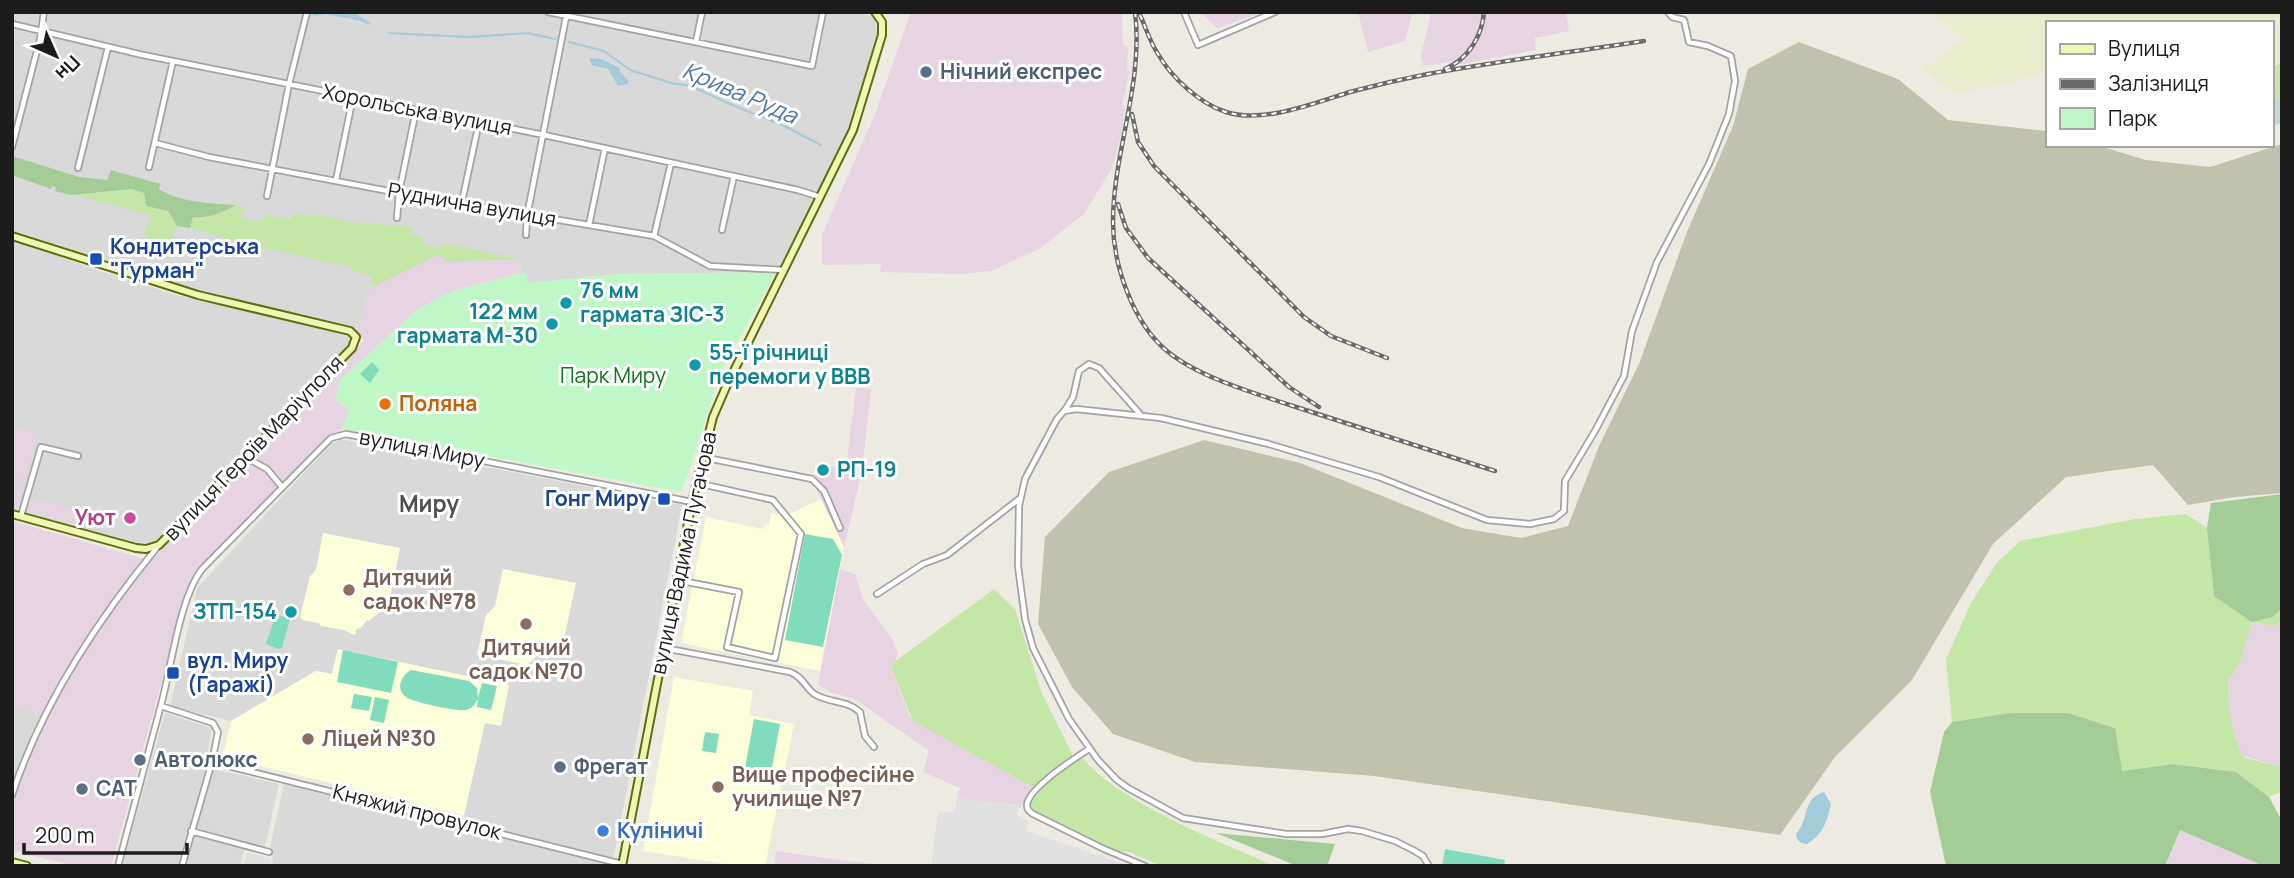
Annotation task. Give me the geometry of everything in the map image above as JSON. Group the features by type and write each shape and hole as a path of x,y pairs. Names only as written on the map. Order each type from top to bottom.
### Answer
{"street":[{"path":"12,147 42,32 44,12"},
{"path":"267,196 289,84 307,12"},
{"path":"548,12 812,66 822,12"},
{"path":"696,42 702,12"},
{"name":"вулиця Вадима Пугачова","path":"622,865 701,457 719,401 853,130 880,42 881,22 875,12"},
{"path":"1184,12 1198,45 1275,12"},
{"path":"526,235 527,216 567,14"},
{"path":"1064,411 1076,409 1141,414 1269,444 1379,477 1487,520 1530,524 1554,519 1564,511 1565,481 1624,376 1632,331 1657,262 1709,163 1729,114 1735,81 1731,56 1709,46 1689,42 1684,20 1670,15"},
{"name":"Хорольська вулиця","path":"12,24 173,61 605,148 798,190 821,198"},
{"path":"78,168 108,47"},
{"path":"149,167 173,61"},
{"path":"337,180 353,97"},
{"path":"397,218 399,193 416,110"},
{"path":"462,202 479,122"},
{"name":"Руднична вулиця","path":"155,143 209,157 399,193 654,236 710,266 785,270"},
{"path":"589,225 605,148"},
{"path":"654,236 671,163"},
{"path":"722,230 734,177"},
{"name":"вулиця Героїв Маріуполя","path":"12,236 198,295 350,331 355,337 352,348 159,545 146,549 136,548 12,514"},
{"path":"1141,414 1100,368 1089,364 1079,371 1073,397 1057,419 1029,470 1020,499 1018,566 1027,628 1053,689 1089,749 1117,780 1184,818 1286,834 1322,834 1348,829 1362,831 1395,841 1413,850 1423,856 1429,866"},
{"name":"вулиця Миру","path":"118,866 186,601 194,580 331,438 346,434 692,502"},
{"path":"21,516 41,447 78,456"},
{"path":"246,457 267,470 282,487"},
{"path":"701,457 812,479 824,491 840,528"},
{"path":"677,580 739,592 727,647 775,658 801,534 773,500 695,483"},
{"path":"877,594 923,564 947,555 1020,499"},
{"path":"12,795 37,733 62,683 127,586 159,545"},
{"path":"663,648 790,672 799,676 817,696 844,703 860,712 865,736 874,747"},
{"path":"161,706 213,723 218,732 182,866"},
{"path":"1089,749 1037,788 1027,804 1029,811 1104,849 1145,866"},
{"name":"Княжий провулок","path":"212,762 622,865"},
{"path":"191,831 269,852"},
{"path":"12,862 27,866"}],"shaded area":[{"path":"12,12 855,12 875,19 877,34 848,130 812,208 776,272 620,274 527,283 526,274 521,273 520,259 448,262 371,288 360,322 355,329 198,291 12,230"},
{"path":"911,12 1122,12 1123,45 1128,47 1127,70 1130,71 1122,105 1125,106 1121,137 1112,168 1084,214 1039,249 991,271 962,274 880,272 881,264 822,265 822,235 875,114"},
{"path":"1200,12 1264,12 1217,28"},
{"path":"1358,12 1413,12 1405,41 1368,52"},
{"path":"1431,12 1566,12 1569,31 1535,38 1536,50 1456,65 1454,61 1423,66 1421,56"},
{"path":"1930,12 2282,12 2282,63 2273,67 2273,21 2046,21 2046,71 2005,84 1954,93 1924,69 1964,38"},
{"path":"1799,42 1898,79 1948,120 2046,131 2046,147 2103,147 2146,160 2210,167 2282,144 2282,493 2188,505 2153,465 2066,477 1993,544 1912,680 1835,757 1780,835 1374,776 1195,762 1113,734 1072,687 1038,624 1045,537 1109,472 1204,440 1300,463 1462,528 1521,538 1568,526 1599,446 1639,364 1687,232 1733,126 1748,69"},
{"path":"2273,86 2276,98 2282,100 2282,123 2273,125"},
{"path":"12,240 176,295 346,335 349,337 349,344 155,541 128,542 12,508 79,526 84,512 17,496 38,435 12,426"},
{"path":"438,255 448,262 520,259 521,273 457,290 438,298 416,311 341,379 335,399 349,410 342,429 330,435 197,570 186,593 111,866 75,866 12,851 12,780 41,715 12,703 12,521 141,558 153,559 364,341 355,329 360,322 371,288"},
{"path":"856,388 871,389 862,471 844,547 815,486 816,473 828,475 830,466 846,468"},
{"path":"12,426 38,435 18,496 84,512 79,526 12,506"},
{"path":"341,439 682,505 612,866 272,866 270,847 284,783 461,828 485,722 509,685 338,649 332,674 315,671 231,721 170,706 197,588 331,444"},
{"path":"821,499 844,547 820,671 681,643 706,517 763,529 765,524 769,525 771,514 787,515"},
{"name":"Дитячий садок №78","path":"323,533 400,548 389,604 367,620 354,635 300,617 310,576 316,570"},
{"name":"Дитячий садок №70","path":"503,569 576,583 565,634 548,659 537,656 527,665 477,655 486,615 495,606"},
{"path":"840,569 855,574 863,599 892,639 898,653 892,671 910,717 1033,787 1034,790 1022,805 957,799 960,788 923,772 929,751 855,699 833,693 818,685"},
{"path":"2282,620 2282,767 2243,756 2234,735 2228,680 2240,662 2252,622 2274,626"},
{"path":"338,649 509,685 501,726 485,723 464,815 223,757 231,721 316,671 332,674"},
{"name":"Вище професійне училище №7","path":"674,677 753,691 749,715 794,724 765,866 738,866 643,851"},
{"path":"12,703 41,715 12,780"},
{"path":"165,713 212,728 205,767 279,784 264,852 245,848 240,866 122,866"},
{"path":"957,799 1022,805 1022,808 1018,807 1017,814 1029,821 1026,831 1129,866 931,866 938,811 954,812"},
{"path":"2180,830 2264,866 2165,866"},
{"path":"776,851 839,860 891,866 774,866"},
{"path":"247,853 272,859 270,866 243,866"}],"green space":[{"path":"2282,63 2282,123 2273,125 2273,67"},
{"path":"12,156 79,177 107,180 111,170 160,184 159,189 177,197 196,202 236,205 216,214 193,217 190,228 177,226 168,211 146,206 144,193 132,189 70,195 55,191 56,187 52,186 51,189 12,175"},
{"path":"132,189 144,193 146,206 168,211 177,226 169,244 144,236 150,215 70,195"},
{"path":"236,205 244,207 242,219 262,222 264,215 292,220 293,214 413,227 411,234 421,235 424,244 440,249 442,243 520,259 448,262 437,255 371,288 372,276 351,270 351,267 240,243 190,228 193,217 224,212"},
{"name":"Парк Миру","path":"776,272 719,375 681,492 342,429 349,410 335,399 341,379 416,311 457,290 521,273 526,274 528,283 620,274"},
{"path":"372,362 379,370 370,383 360,374"},
{"path":"2282,494 2282,608 2273,617 2252,622 2214,596 2207,528 2211,503"},
{"path":"2186,514 2207,528 2214,596 2273,617 2282,608 2282,620 2274,626 2252,622 2240,662 2228,680 2234,735 2243,756 2282,767 2282,791 2269,797 2236,772 2173,764 2122,771 2125,824 2115,728 2068,713 2010,713 1952,722 1946,659 1971,603 1996,564 2020,541 2135,519"},
{"path":"805,534 833,539 842,555 823,647 785,640"},
{"path":"994,589 1015,609 1041,691 1073,756 1033,787 913,721 892,670 893,663"},
{"path":"276,614 290,619 282,648 279,649 266,644"},
{"path":"343,650 398,662 391,693 337,682"},
{"path":"411,670 469,681 477,688 478,698 482,683 497,686 491,710 477,707 478,699 470,709 461,710 406,697 400,687 402,679"},
{"path":"354,694 372,697 369,711 351,708"},
{"path":"375,697 389,700 384,723 370,720"},
{"path":"2010,713 2068,713 2115,728 2122,771 2173,764 2236,772 2269,797 2282,821 2282,866 2264,866 2180,830 2165,866 1946,866 1930,792 1944,732 1952,722"},
{"path":"754,719 780,724 771,773 745,768"},
{"path":"705,732 719,734 716,753 702,751"},
{"path":"1081,757 1121,791 1145,806 1275,866 1162,866 1129,852 1113,850 1032,810 1029,805 1044,785"},
{"path":"1216,833 1335,844 1327,866 1297,866"},
{"path":"1445,849 1505,860 1504,866 1442,866"}],"water":[{"path":"312,12 353,12 371,23 368,25 350,15 346,18 326,14 313,16"},
{"path":"589,58 601,59 620,68 628,84 618,86 608,69 592,65"},
{"path":"1824,792 1831,804 1826,822 1817,836 1807,844 1803,843 1798,840 1796,834 1812,799"}],"waterway":[{"name":"Крива Руда","path":"347,16 358,20"},
{"name":"Крива Руда","path":"389,33 469,37 528,33 555,39"},
{"name":"Крива Руда","path":"569,42 604,51 630,70 671,83 691,86 821,145"}],"railway":[{"path":"1135,12 1135,65 1114,196 1113,222 1121,274 1144,325 1167,351 1194,369 1227,383 1495,471"},
{"path":"1445,69 1461,59 1472,46 1480,30 1484,12"},
{"path":"1140,15 1155,49 1178,80 1206,103 1240,115 1288,111 1360,89 1428,74 1644,41"},
{"path":"1132,114 1138,142 1154,166 1304,317 1331,336 1387,358"},
{"path":"1118,204 1126,228 1148,258 1289,387 1319,407"}],"place":[{"name":"Нічний експрес","path":"926,72"},
{"name":"Кондитерська \"Гурман\"","path":"96,259"},
{"name":"76 мм гармата ЗІС-3","path":"566,303"},
{"name":"122 мм гармата М-30","path":"552,324"},
{"name":"55-ї річниці перемоги у ВВВ","path":"695,365"},
{"name":"Поляна","path":"385,404"},
{"name":"РП-19","path":"823,470"},
{"name":"Гонг Миру","path":"664,499"},
{"name":"Уют","path":"130,518"},
{"name":"Дитячий садок №78","path":"349,590"},
{"name":"ЗТП-154","path":"291,612"},
{"name":"Дитячий садок №70","path":"526,624"},
{"name":"вул. Миру (Гаражі)","path":"173,673"},
{"name":"Ліцей №30","path":"308,739"},
{"name":"Автолюкс","path":"140,760"},
{"name":"Фрегат","path":"560,767"},
{"name":"Вище професійне училище №7","path":"718,787"},
{"name":"САТ","path":"82,789"},
{"name":"Куліничі","path":"603,831"}],"district":[{"name":"Миру","path":"429,504"}]}
